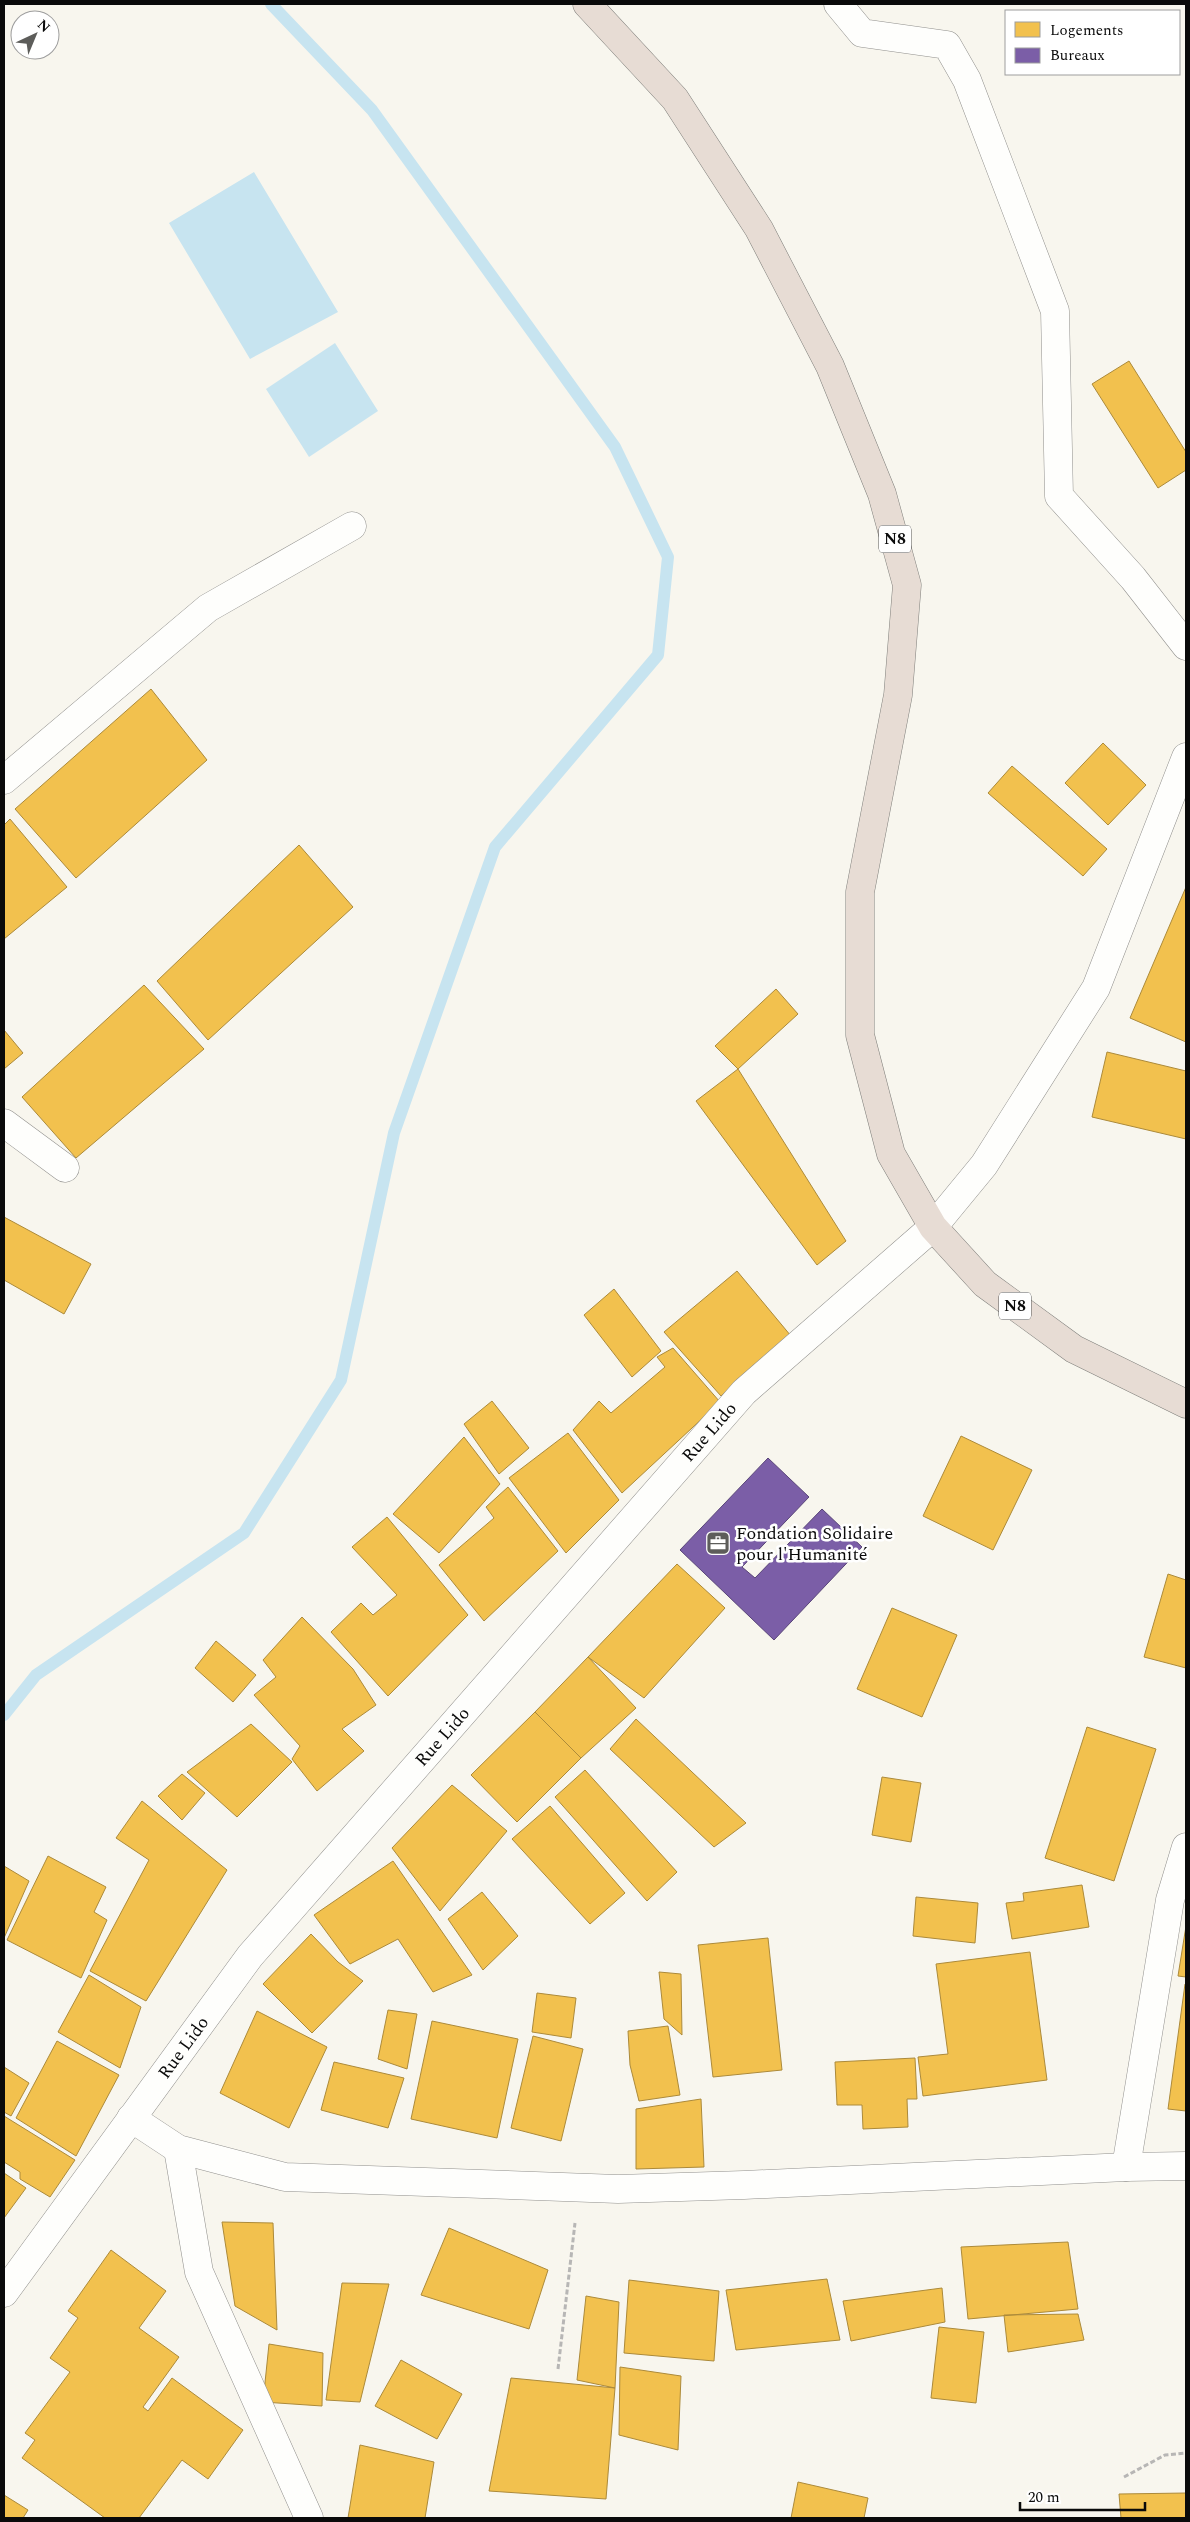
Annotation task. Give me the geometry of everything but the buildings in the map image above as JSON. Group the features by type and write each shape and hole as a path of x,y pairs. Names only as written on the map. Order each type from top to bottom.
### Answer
{"highway":[{"name":"N8","path":"587,4 675,99 759,229 830,366 882,494 907,585 898,695 860,892 860,1035 891,1154 933,1227 985,1284 1074,1349 1186,1404"}],"street":[{"path":"838,4 862,33 947,45 967,80 1055,311 1059,496 1133,578 1186,646"},
{"path":"4,780 208,608 352,526"},
{"name":"Rue Lido","path":"4,2293 250,1956 744,1392 933,1227 984,1165 1096,988 1186,757"},
{"path":"4,1123 65,1168"},
{"path":"1126,2167 1170,1900 1186,1847"},
{"path":"131,2118 178,2149 285,2177 618,2189 744,2186 1126,2167 1186,2166"},
{"path":"178,2149 199,2272 309,2518"}],"path":[{"path":"558,2368 580,2188"},
{"path":"1124,2476 1165,2455 1186,2453"}],"water":[{"path":"254,172 338,312 250,359 169,223"},
{"path":"335,343 378,411 309,457 266,389"}],"waterway":[{"path":"4,1715 36,1675 244,1533 341,1380 394,1133 495,847 658,655 668,557 615,447 372,110 271,4"}],"place":[{"name":"Fondation Solidaire pour l'Humanité","path":"718,1543"}]}
